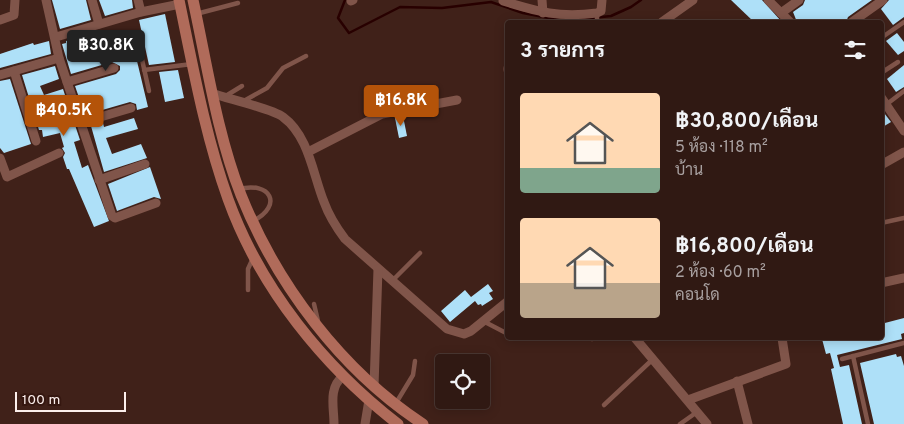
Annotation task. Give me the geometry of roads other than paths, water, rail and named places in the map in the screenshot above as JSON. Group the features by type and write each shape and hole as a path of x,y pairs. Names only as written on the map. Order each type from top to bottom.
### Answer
{"main road":[{"path":"193,0 219,96 225,143 239,189 253,221 290,287 318,325 374,386 423,424"},
{"path":"180,2 204,117 228,200 255,256 276,294 288,311 343,376 398,424"}],"street":[{"path":"0,20 14,15 15,0"},
{"path":"46,0 56,37 59,58 112,216 115,218 156,203"},
{"path":"92,0 99,24"},
{"path":"138,0 141,12"},
{"path":"542,0 543,13"},
{"path":"503,1 543,13 597,18 601,11 602,0"},
{"path":"665,20 693,0"},
{"path":"768,0 788,20"},
{"path":"781,13 798,0"},
{"path":"855,20 883,0"},
{"path":"56,37 180,2"},
{"path":"0,75 59,58"},
{"path":"67,82 114,68"},
{"path":"14,71 36,140"},
{"path":"219,96 282,116 293,126 308,152 324,202 334,225 345,239 447,329 464,334 471,331 505,303"},
{"path":"308,152 382,114 458,100"},
{"path":"884,101 904,131"},
{"path":"80,123 131,108"},
{"path":"884,163 904,152"},
{"path":"0,158 7,178 59,153"},
{"path":"99,180 144,164"},
{"path":"374,386 378,269"},
{"path":"884,282 904,278"},
{"path":"637,340 707,424"},
{"path":"688,400 786,364 782,340"},
{"path":"334,424 333,388 336,381 343,376"},
{"path":"737,381 748,424"},
{"path":"364,424 369,400"}],"lane":[{"path":"196,14 238,4"},
{"path":"884,36 904,22"},
{"path":"137,37 149,91"},
{"path":"240,102 267,88 283,68 306,56"},
{"path":"884,71 898,62"},
{"path":"144,70 194,64"},
{"path":"219,96 242,86"},
{"path":"884,101 904,91"},
{"path":"239,189 250,186 259,188 267,192 271,198 271,207 266,215 253,221"},
{"path":"884,222 904,218"},
{"path":"392,280 420,253"},
{"path":"248,290 248,269 255,256"},
{"path":"314,304 318,325"},
{"path":"483,321 505,332"},
{"path":"842,359 904,343"},
{"path":"853,356 868,424"},
{"path":"604,405 654,359"},
{"path":"396,404 413,375 415,361"},
{"path":"680,424 698,412"}],"waterway":[{"path":"345,0 338,18 349,33 400,7 442,8 491,2 523,13 559,20"},
{"path":"573,20 611,16 641,0"}]}
